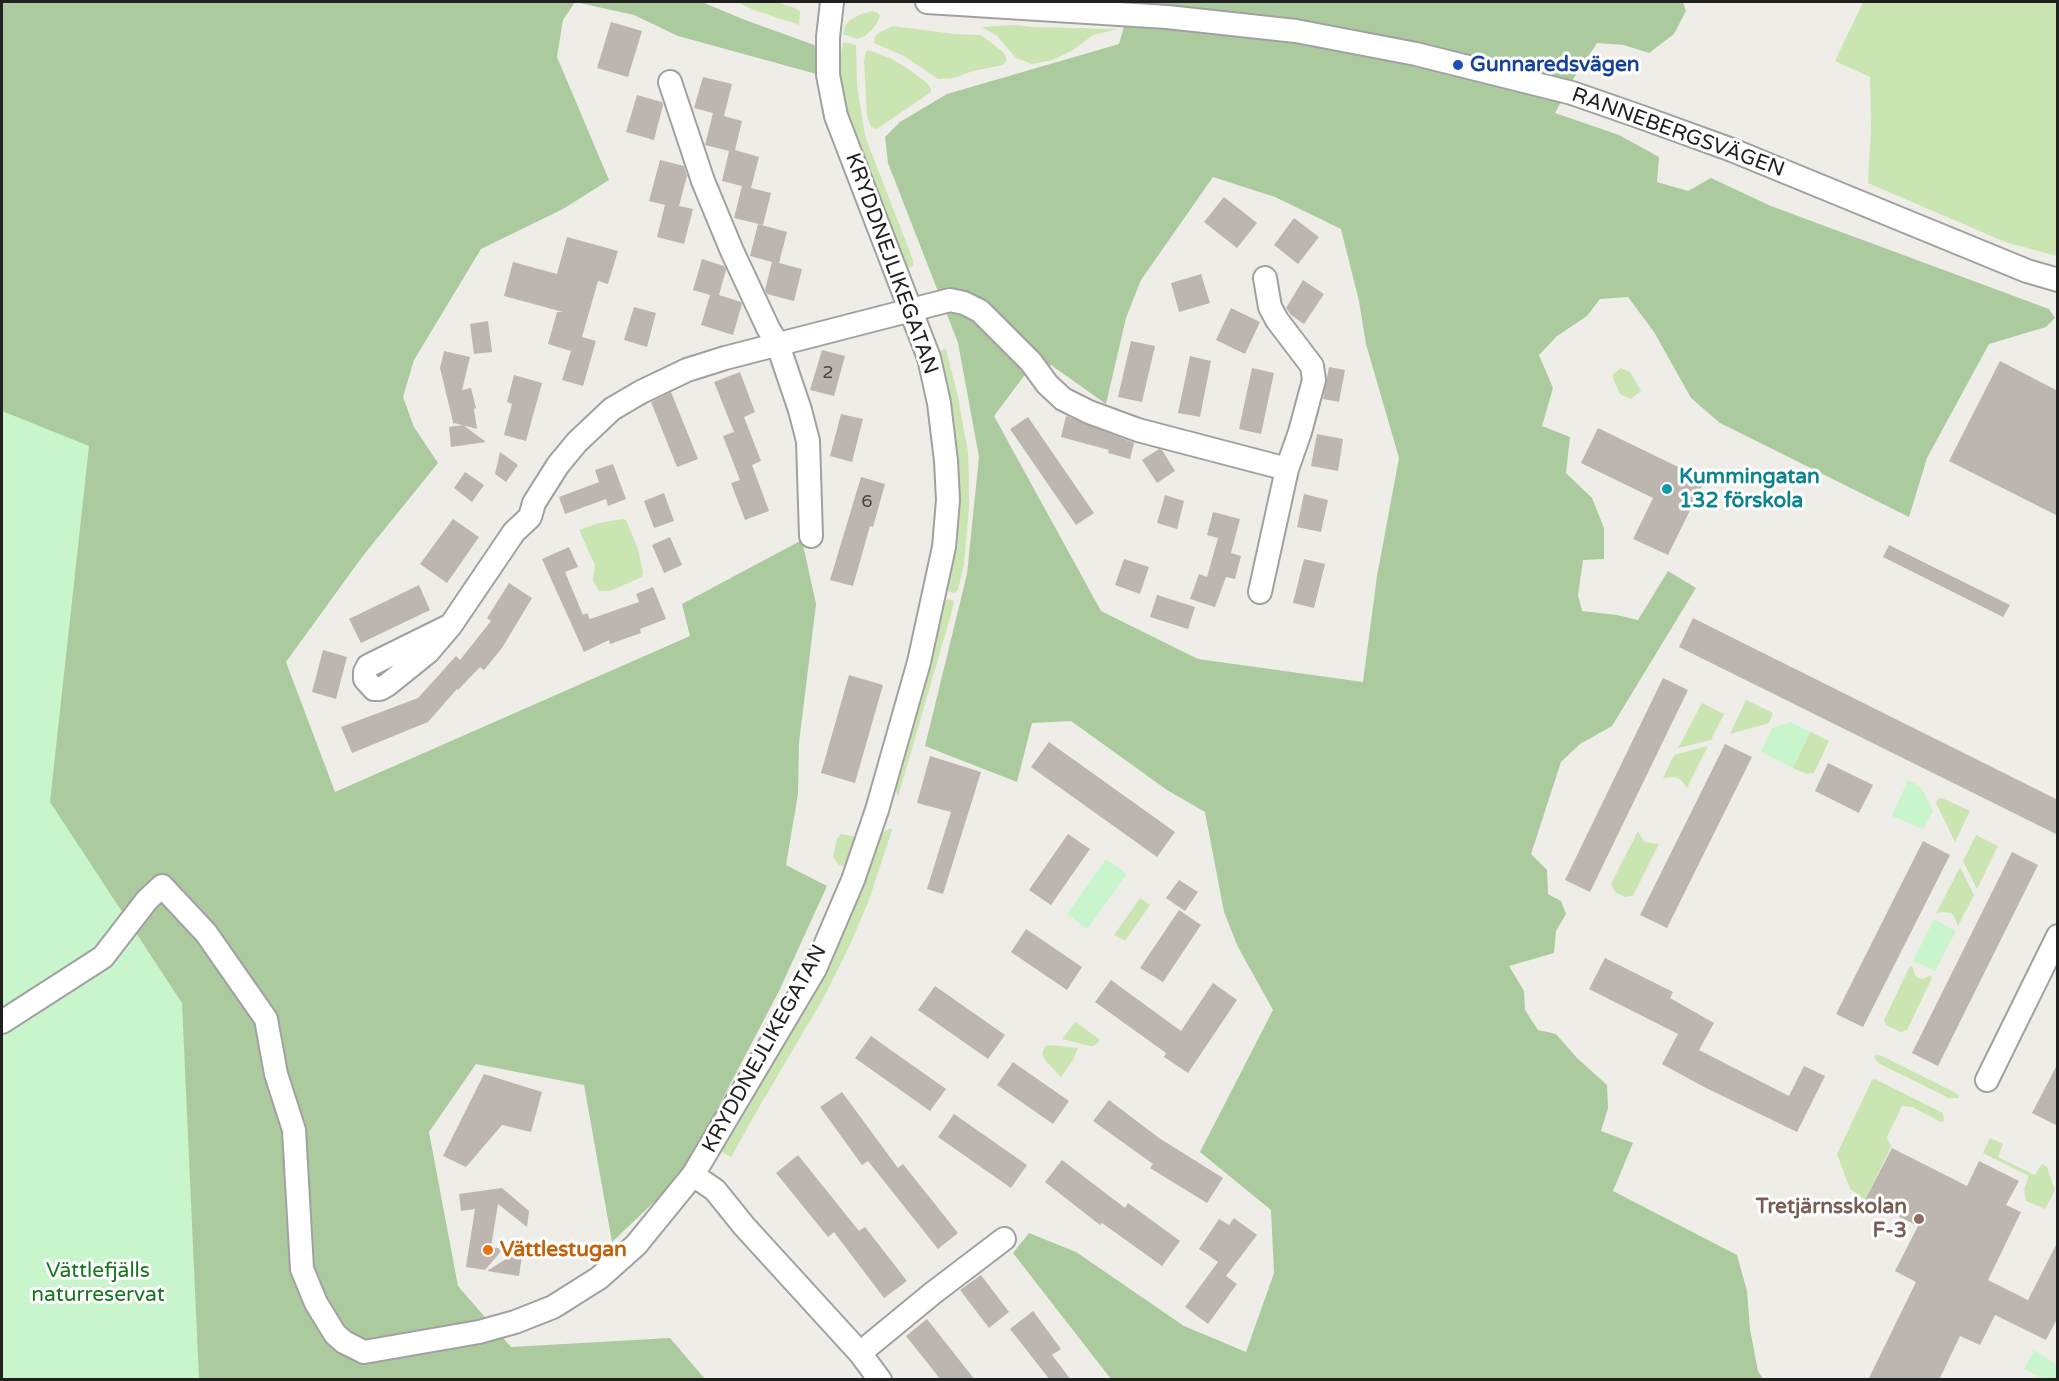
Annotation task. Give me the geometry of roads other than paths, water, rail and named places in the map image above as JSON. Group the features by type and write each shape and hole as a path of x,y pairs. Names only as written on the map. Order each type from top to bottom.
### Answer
{"street":[{"name":"KRYDDNEJLIKEGATAN","path":"2,1022 103,957 147,900 162,886 206,933 266,1018 276,1074 294,1130 302,1269 316,1303 335,1334 344,1342 364,1352 479,1332 515,1322 553,1307 599,1278 636,1245 693,1175 771,1045 819,959 857,870 877,810 919,662 942,557 948,500 939,404 929,358 912,309 836,116 828,75 828,37 832,2"},
{"name":"RANNEBERGSVÄGEN","path":"927,2 1167,17 1296,32 1416,54 1572,93 1641,117 1732,150 2027,271 2058,280"},
{"path":"670,82 703,181 746,280 778,345 800,410 808,441 811,536"},
{"path":"1260,591 1287,469 1314,380 1312,366 1277,320 1270,307 1265,278"},
{"path":"451,625 514,532 530,517 534,503 558,465 577,442 612,409 687,370 950,300 964,303 980,311 1031,362 1047,384 1063,399 1089,412 1138,430 1287,469"},
{"path":"1987,1080 2058,936"},
{"path":"693,1175 715,1190 744,1226 860,1353 880,1380"},
{"path":"860,1353 1004,1239"}],"place":[{"name":"Gunnaredsvägen","path":"1458,65"},
{"name":"Kummingatan 132 förskola","path":"1667,489"},
{"name":"Tretjärnsskolan F-3","path":"1919,1219"},
{"name":"Vättlestugan","path":"488,1250"}],"park label":[{"name":"Vättlefjälls naturreservat","path":"98,1283"}]}
